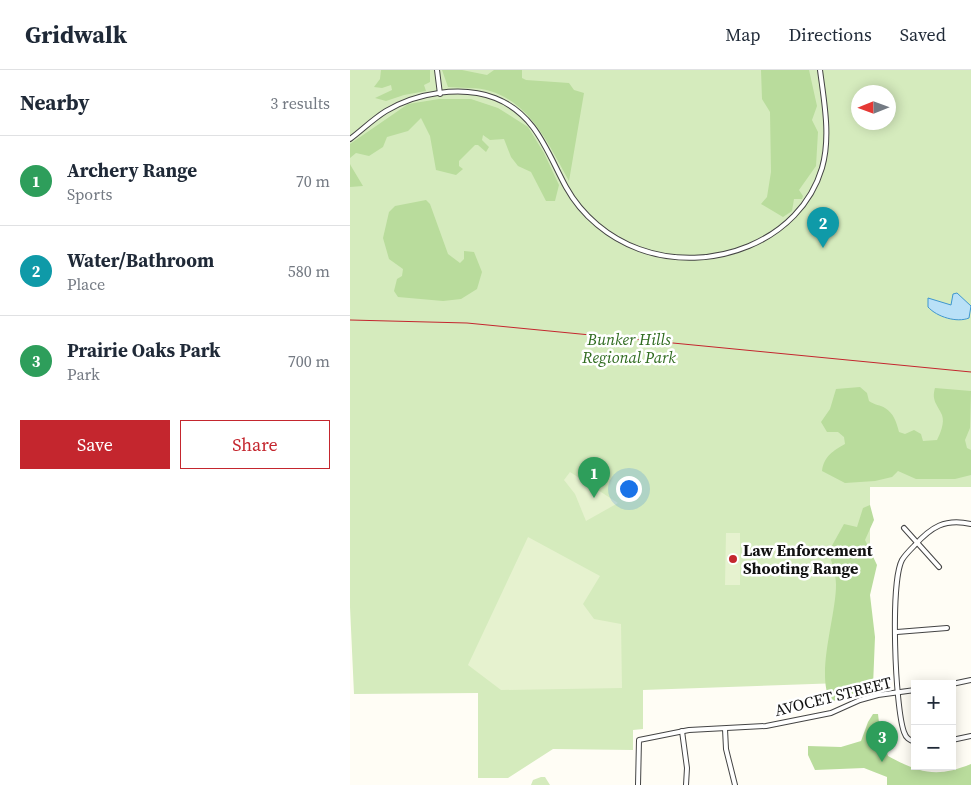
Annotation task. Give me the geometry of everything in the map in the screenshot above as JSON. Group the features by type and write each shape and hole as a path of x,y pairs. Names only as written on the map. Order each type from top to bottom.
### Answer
{"street":[{"path":"437,70 440,94"},
{"path":"350,139 396,106 409,100 440,94 468,92 487,96 514,108 532,124 542,137 567,188 579,206 597,224 617,239 658,254 696,256 736,251 761,242 787,223 811,194 820,174 825,151 826,132 820,70"},
{"path":"911,740 908,739 904,731 898,692 896,584 902,560 936,525 948,522 971,524"},
{"path":"904,528 939,567"},
{"path":"896,632 947,628"},
{"path":"956,683 971,680"},
{"name":"AVOCET STREET","path":"638,785 638,740 682,731 756,728 831,713 860,700 911,690"},
{"path":"725,729 726,749 735,785"},
{"path":"682,731 687,768 686,785"},
{"path":"956,739 971,736"}],"green space":[{"name":"Bunker Hills Regional Park","path":"350,70 971,70 971,487 870,487 870,682 643,690 643,729 633,730 633,750 553,749 508,778 478,778 478,693 354,694 350,607"},
{"path":"381,70 430,70 430,82 424,85 426,91 386,101 375,98 392,90 391,85 382,88 374,87 380,79"},
{"path":"442,70 462,70 487,75 494,70 522,70 522,78 526,80 569,83 574,90 584,93 569,181 538,128 517,105 490,91 475,88 448,87"},
{"path":"761,70 809,70 817,106 812,120 818,132 816,166 799,190 803,196 802,199 794,199 792,211 783,217 761,204 767,197 771,172 770,112 762,99"},
{"path":"439,99 471,99 498,108 528,127 544,153 559,185 555,201 546,201 531,172 518,166 511,157 504,139 490,140 483,135 482,140 489,147 486,152 478,145 475,145 459,161 459,166 463,169 456,175 436,170 430,136 421,118 408,131 387,137 383,147 369,156 356,153 350,158 350,144 408,104"},
{"path":"350,164 351,166 363,186 350,187"},
{"path":"426,200 430,204 448,254 460,263 464,259 464,251 474,252 482,272 477,289 461,299 443,301 398,297 394,291 397,279 402,276 403,269 389,259 383,238 389,212 395,206"},
{"path":"860,387 867,393 869,401 883,407 893,415 899,432 905,434 914,430 921,434 923,441 937,440 943,425 942,415 934,400 935,388 971,391 970,428 965,440 967,448 971,450 971,475 955,479 916,479 898,471 892,477 875,481 845,483 822,471 827,458 845,444 844,437 838,432 827,432 821,422 830,409 836,389"},
{"path":"570,472 618,503 586,521 575,494 564,480"},
{"path":"870,505 874,520 865,540 877,565 870,595 875,637 873,686 831,702 825,677 836,585 829,551 844,524 857,527 863,508"},
{"name":"Law Enforcement Shooting Range","path":"726,533 740,533 740,585 725,585"},
{"path":"528,537 600,576 583,604 594,619 621,624 622,688 501,690 468,665"},
{"path":"873,714 878,714 880,731 888,756 911,767 911,770 928,772 956,770 971,764 971,785 887,785 887,777 864,768 815,770 808,755 808,746 841,747 861,741"},
{"path":"545,777 550,785 531,785 533,780"}],"water":[{"path":"957,293 971,306 969,318 959,320 947,318 937,314 928,307 928,298 951,305 953,294"}],"railway":[{"path":"350,320 467,323 971,372"}],"place":[{"name":"Water/Bathroom","path":"823,248"},
{"name":"Archery Range","path":"594,498"},
{"name":"Law Enforcement Shooting Range","path":"733,559"},
{"name":"Prairie Oaks Park","path":"882,762"}]}
